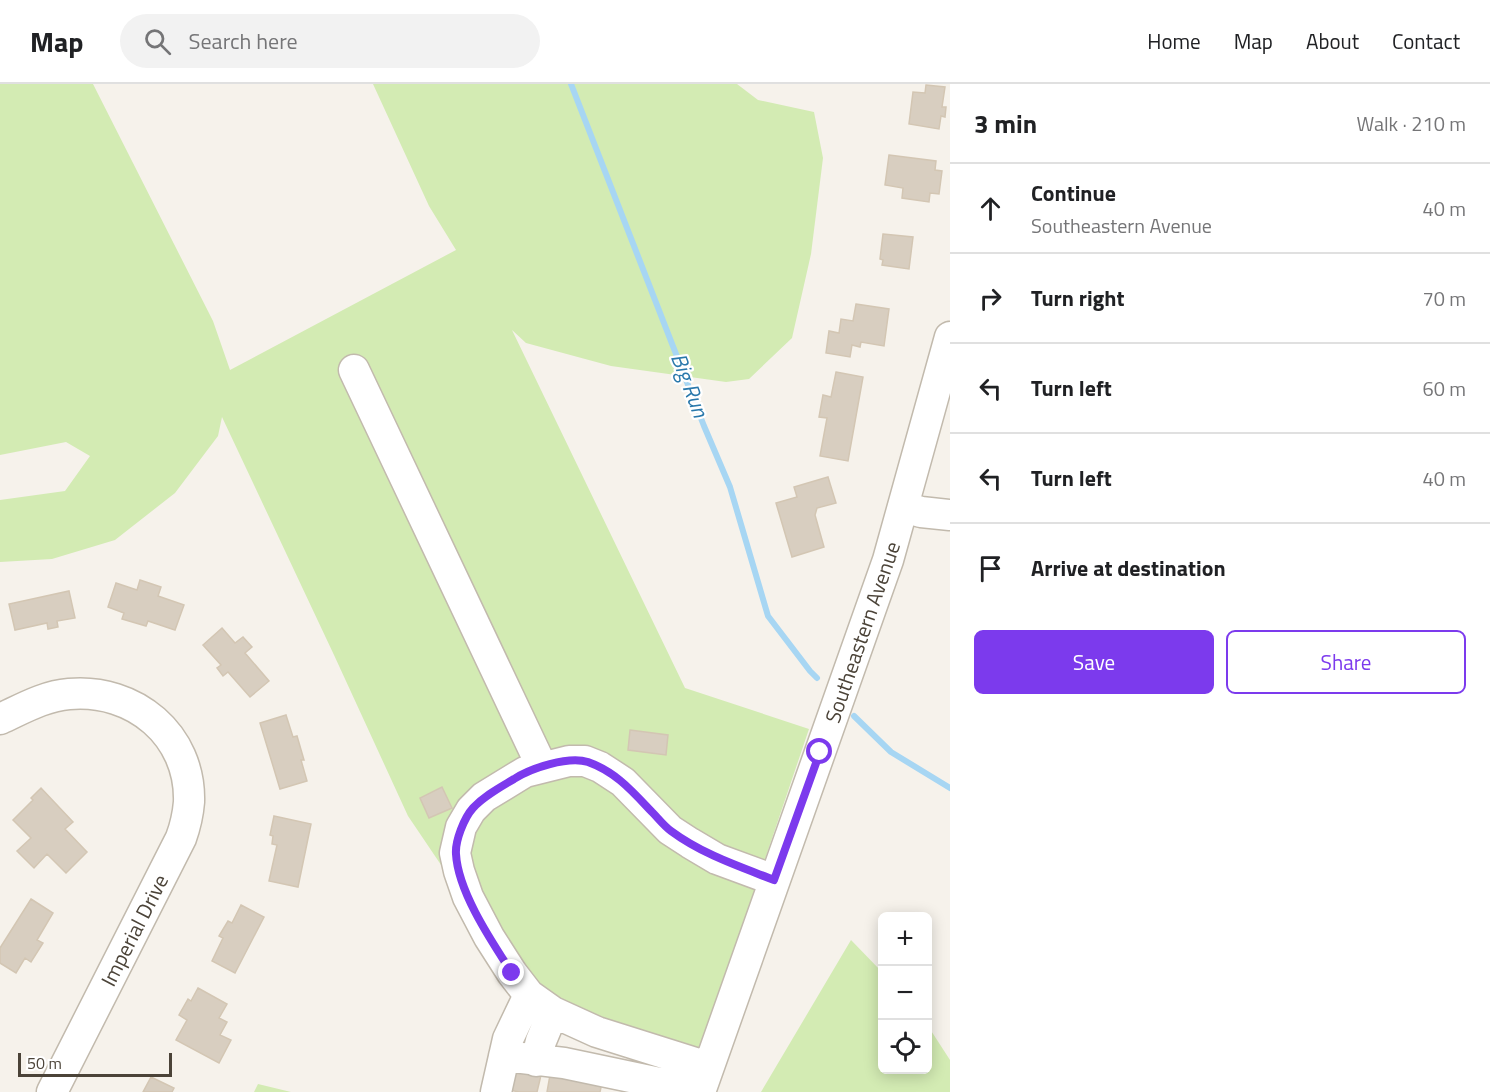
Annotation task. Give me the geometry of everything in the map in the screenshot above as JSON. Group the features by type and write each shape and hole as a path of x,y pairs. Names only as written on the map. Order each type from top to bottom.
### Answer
{"street":[{"name":"Southeastern Avenue","path":"701,1084 888,560 950,337"},
{"path":"354,370 542,767"},
{"path":"904,507 921,512 950,515"},
{"name":"Imperial Drive","path":"0,719 42,699 62,695 92,694 112,698 139,710 164,729 179,753 186,772 189,801 181,838 52,1092"},
{"path":"701,1084 553,1012 529,995 489,937 468,897 455,853 461,827 471,810 484,797 525,772 568,761 585,761 623,782 670,830 690,843 717,858 774,880"},
{"path":"496,1092 508,1039 529,995"},
{"path":"536,1061 541,1041 553,1012"},
{"path":"504,1056 564,1064 683,1088 701,1084"}],"green space":[{"path":"0,84 93,84 213,321 230,370 456,250 429,206 373,84 737,84 758,100 814,112 823,158 811,254 792,338 749,379 726,382 611,366 526,343 512,330 685,688 809,729 693,1072 567,1026 462,896 408,816 222,417 218,436 175,493 115,540 52,559 0,562 0,500 65,491 90,456 66,442 0,455"},
{"path":"851,940 878,968 878,1074 932,1074 932,1032 950,1060 950,1092 761,1092"},
{"path":"258,1084 291,1092 254,1092"}],"building":[{"path":"926,85 945,87 942,107 946,107 945,117 941,116 939,129 909,124 913,92 925,93"},
{"path":"889,155 936,161 935,170 942,171 939,194 930,193 929,202 902,198 903,188 885,185"},
{"path":"883,234 913,237 909,269 882,265 883,260 880,259"},
{"path":"856,304 889,309 884,346 861,342 860,347 852,345 850,357 826,353 829,331 839,333 841,319 853,321"},
{"path":"836,372 863,377 848,461 820,456 827,418 819,417 823,395 831,397"},
{"path":"828,477 836,503 817,508 815,515 824,547 792,557 776,503 797,497 794,487"},
{"path":"140,580 161,587 158,596 184,605 175,630 148,621 146,626 122,619 124,613 108,607 116,583 137,590"},
{"path":"69,591 75,618 57,621 58,627 48,629 47,623 15,630 9,604"},
{"path":"222,628 235,643 243,637 252,647 245,653 269,681 250,697 228,672 223,676 217,668 221,665 203,645"},
{"path":"286,715 293,737 297,736 307,781 280,789 260,723"},
{"path":"630,730 668,735 666,755 628,750"},
{"path":"442,787 452,808 429,818 420,798"},
{"path":"41,788 73,822 65,829 87,852 66,873 47,854 34,868 17,851 31,838 13,820 33,800 31,798"},
{"path":"274,816 311,824 298,887 269,881 277,845 272,844 273,836 270,835"},
{"path":"31,899 53,913 37,940 43,943 31,962 25,958 16,973 0,963 0,948"},
{"path":"241,905 264,917 235,973 212,961 223,938 219,936 228,921 232,923"},
{"path":"198,988 227,1004 219,1018 227,1022 220,1035 231,1040 219,1063 176,1040 187,1020 179,1015 188,999 191,1001"},
{"path":"510,1064 542,1071 537,1092 505,1089"},
{"path":"550,1075 603,1078 600,1092 547,1092"},
{"path":"151,1077 174,1088 172,1092 143,1092"}],"waterway":[{"name":"Big Run","path":"571,84 730,487 768,616 817,678"},
{"name":"Big Run","path":"854,716 891,752 950,788"}],"route":[{"path":"512,973 489,937 468,897 455,853 461,827 471,810 484,797 525,772 568,761 585,761 623,782 670,830 690,843 717,858 774,880 820,752"}]}
